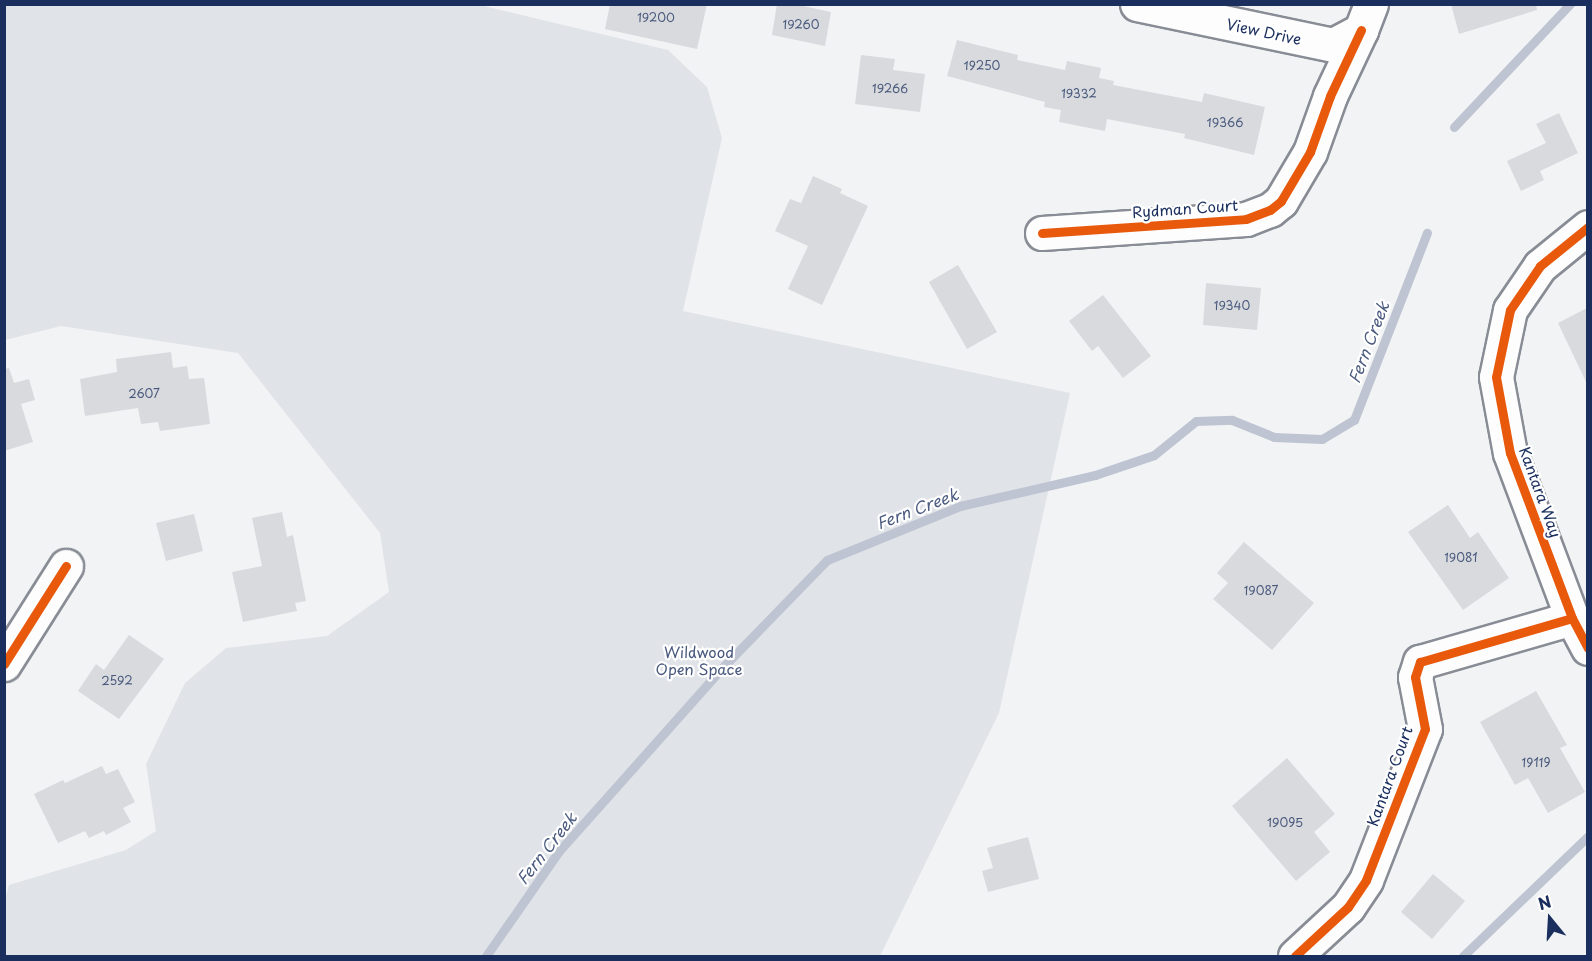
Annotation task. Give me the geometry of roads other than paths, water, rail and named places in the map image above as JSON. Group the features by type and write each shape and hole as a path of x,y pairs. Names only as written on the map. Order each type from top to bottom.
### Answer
{"street":[{"name":"View Drive","path":"1137,4 1333,45 1366,17"},
{"name":"Rydman Court","path":"1042,233 1246,219 1270,210 1281,201 1310,152 1330,96 1366,17"},
{"name":"Kantara Way","path":"1587,227 1540,266 1510,310 1496,377 1510,453 1572,618 1587,648"},
{"path":"4,664 66,566"},
{"name":"Kantara Court","path":"1295,957 1348,908 1366,880 1425,729 1415,677 1420,662 1572,618"}],"waterway":[{"name":"Fern Creek","path":"1454,127 1570,4"},
{"name":"Fern Creek","path":"486,956 559,851 723,667 827,560 960,506 1095,475 1154,455 1196,421 1232,420 1274,437 1322,439 1354,420 1427,233"},
{"path":"1463,956 1588,836"}],"park label":[{"name":"Wildwood Open Space","path":"699,660"}]}
